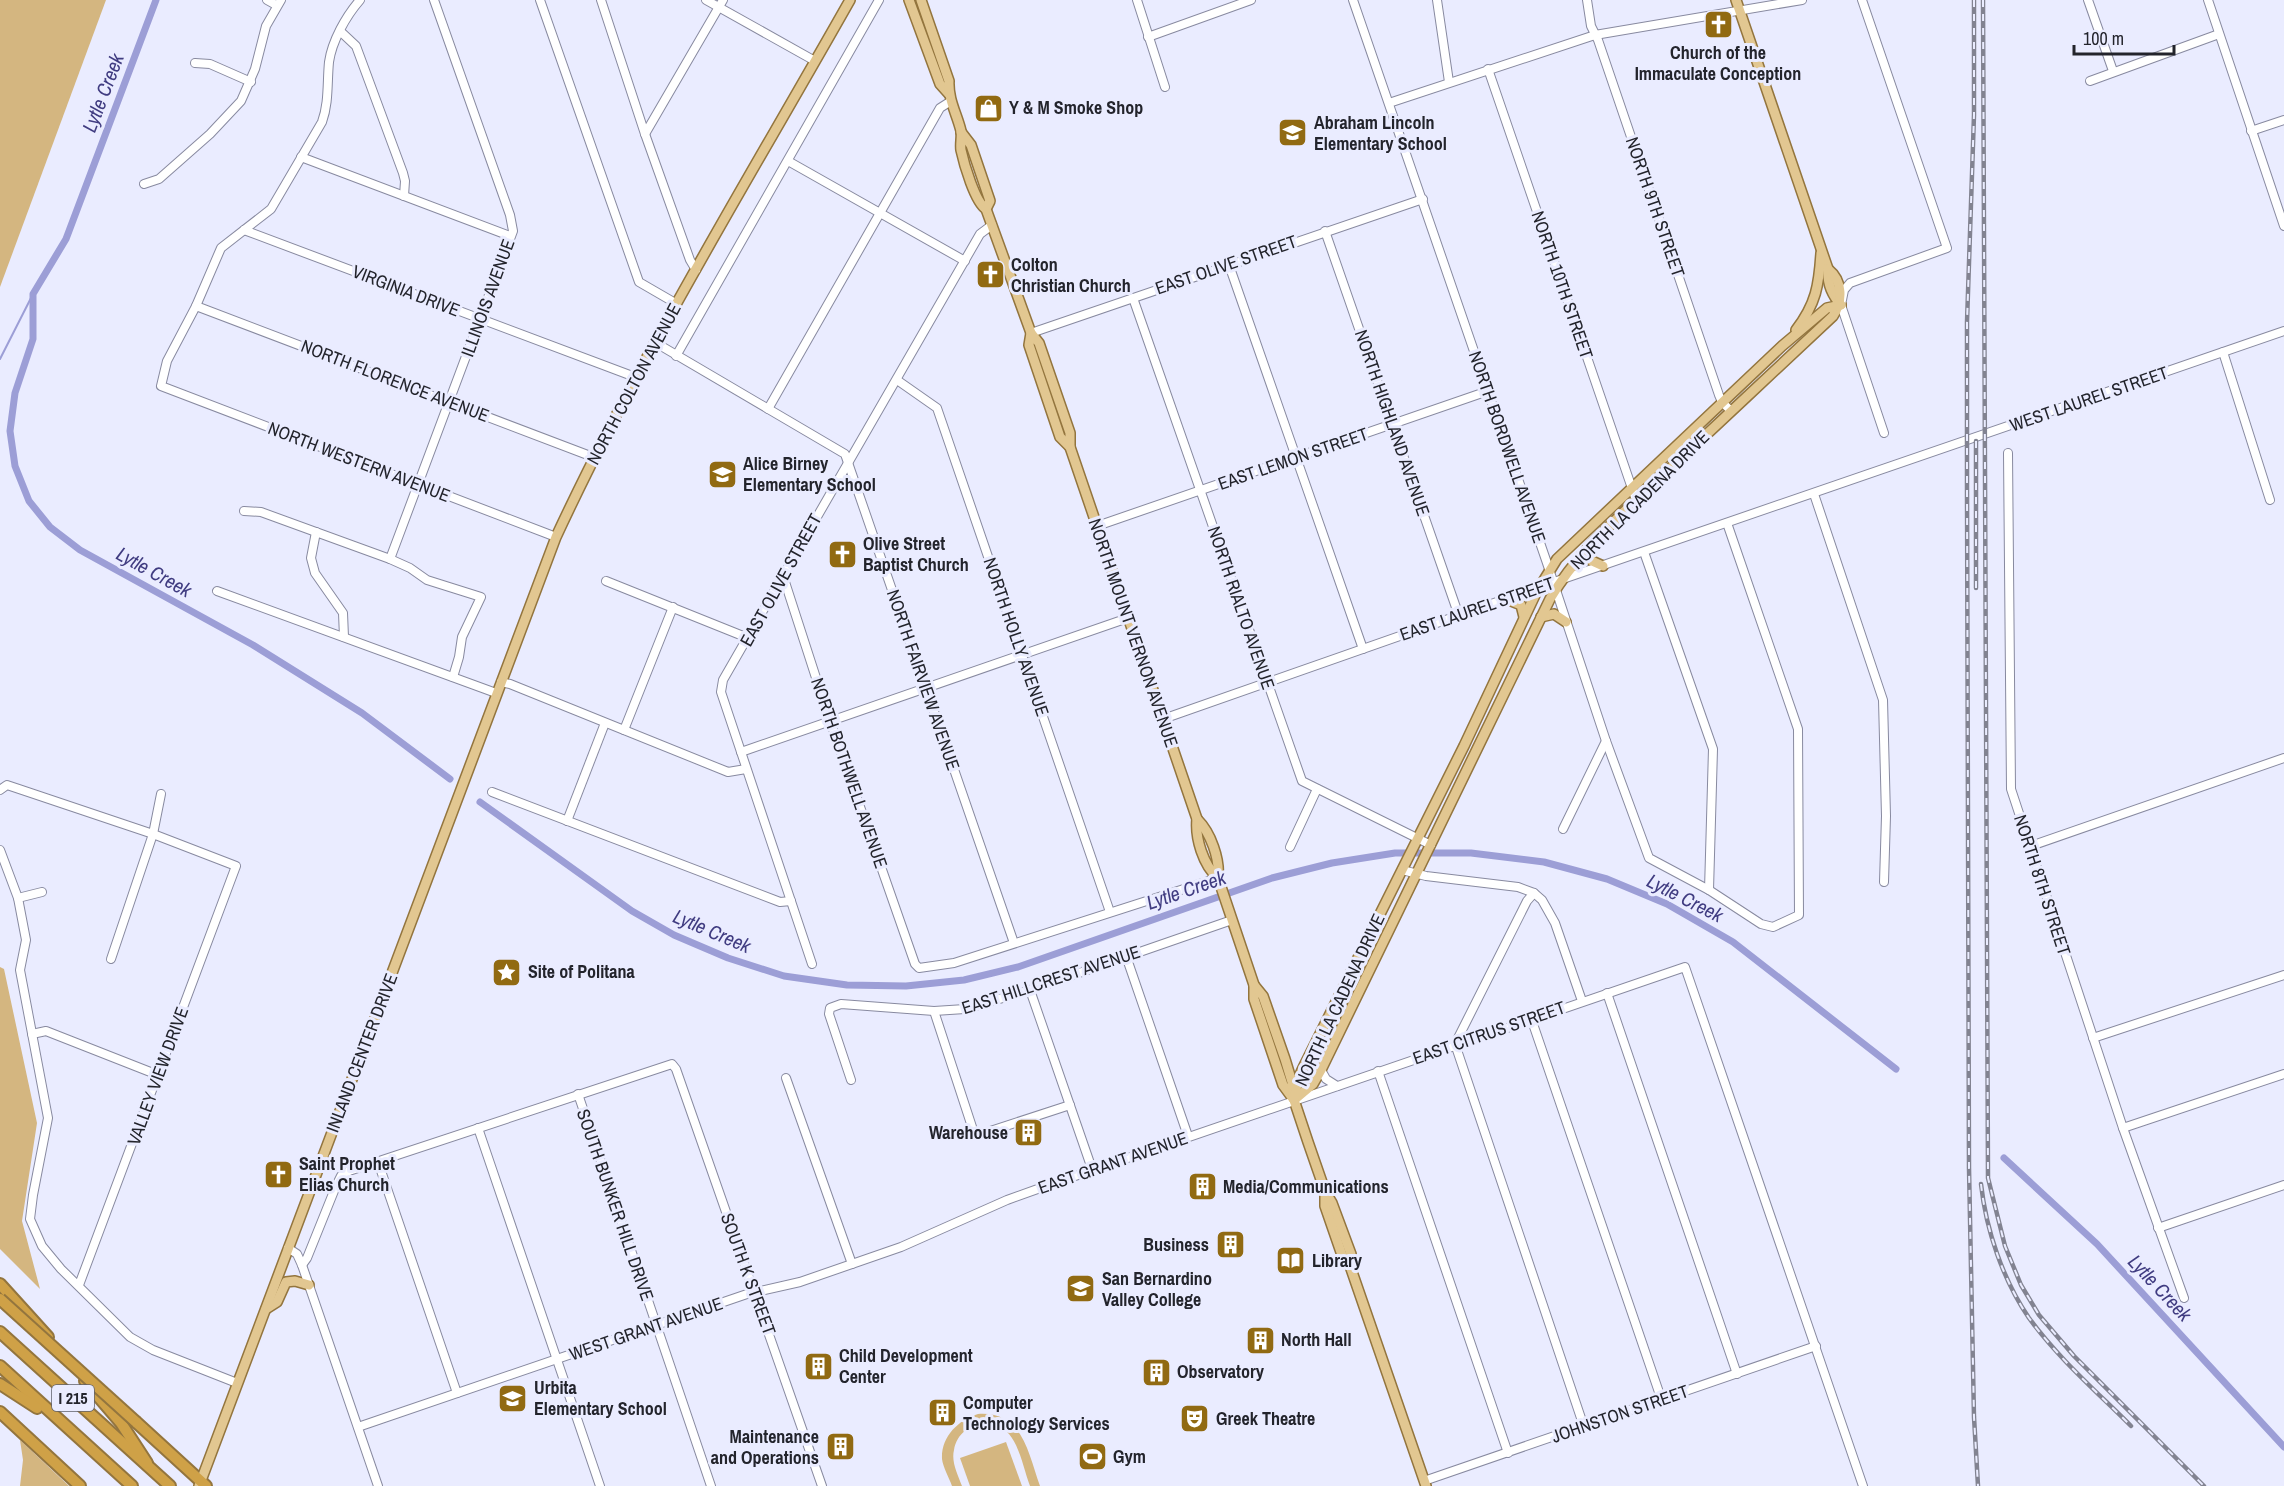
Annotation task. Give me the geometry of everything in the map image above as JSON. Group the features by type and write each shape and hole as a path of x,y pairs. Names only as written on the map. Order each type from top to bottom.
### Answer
{"highway":[{"path":"0,1284 121,1423 147,1463"},
{"path":"0,1299 202,1484"},
{"name":"I 215","path":"0,1332 170,1486"},
{"name":"I 215","path":"0,1366 132,1486"},
{"path":"0,1384 60,1422"},
{"path":"0,1412 80,1486"}],"main road":[{"name":"NORTH COLTON AVENUE","path":"461,788 556,537 593,456 635,377 850,0"},
{"name":"NORTH MOUNT VERNON AVENUE","path":"909,0 940,84 950,98"},
{"name":"NORTH MOUNT VERNON AVENUE","path":"921,0 949,81 950,98 961,132 961,149 973,187 992,225 1030,333 1029,345 1032,356 1060,437 1070,447 1197,819 1206,828 1219,867 1218,878 1254,985 1254,999 1269,1046 1283,1085 1294,1100 1324,1191 1332,1203 1351,1254 1349,1263 1425,1484"},
{"path":"1736,0 1821,248 1832,272 1827,277 1834,297 1841,304"},
{"path":"1782,346 1806,317 1814,301 1819,284 1821,248"},
{"name":"NORTH LA CADENA DRIVE","path":"1294,1100 1298,1079 1524,617 1557,559 1782,346 1827,308 1841,304"},
{"name":"NORTH LA CADENA DRIVE","path":"1294,1100 1313,1084 1557,584 1586,550 1636,500 1833,316 1841,304"},
{"path":"1586,550 1592,561 1603,566"},
{"path":"1506,599 1521,605 1524,617"},
{"path":"1541,617 1554,614 1566,622"},
{"path":"1489,689 1503,696"},
{"name":"INLAND CENTER DRIVE","path":"202,1484 237,1383 461,788"},
{"path":"1333,1009 1347,1016"},
{"path":"266,1309 277,1302 286,1282 295,1281 309,1285"}],"street":[{"path":"144,184 159,179 210,134 242,101 251,82 266,26 278,3 267,0"},
{"path":"196,306 220,248 271,209 325,114 330,60 340,31 352,9 360,0"},
{"name":"ILLINOIS AVENUE","path":"390,559 513,231 510,215 434,0"},
{"path":"540,0 639,282 677,304"},
{"path":"601,0 645,134 690,260 696,270"},
{"path":"706,0 721,3 815,62"},
{"name":"NORTH COLTON AVENUE","path":"676,356 879,0"},
{"path":"1137,0 1165,87"},
{"path":"1149,37 1251,0"},
{"name":"NORTH BORDWELL AVENUE","path":"1353,0 1550,570 1557,584 1566,622 1605,741 1649,858 1709,890"},
{"path":"1437,0 1449,82"},
{"name":"NORTH 9TH STREET","path":"1587,0 1591,26 1722,402 1731,411"},
{"path":"1389,103 1595,35 1802,0"},
{"path":"1862,0 1947,248 1850,283 1844,290 1841,304 1884,434"},
{"path":"2088,0 2113,71"},
{"path":"2208,0 2284,226"},
{"path":"645,134 721,3"},
{"path":"340,31 356,46 403,173 404,196"},
{"path":"2090,81 2219,34"},
{"path":"195,63 210,64 251,82"},
{"name":"NORTH 10TH STREET","path":"1488,69 1636,500"},
{"path":"768,409 940,108 950,98"},
{"path":"2252,131 2284,120"},
{"path":"301,157 510,236"},
{"path":"788,161 964,261"},
{"name":"EAST OLIVE STREET","path":"1030,333 1423,199"},
{"name":"EAST OLIVE STREET","path":"812,964 721,692 723,680 964,261 980,234 992,225"},
{"name":"VIRGINIA DRIVE","path":"244,230 635,377"},
{"name":"NORTH HIGHLAND AVENUE","path":"1325,231 1459,616"},
{"path":"1229,265 1363,648"},
{"path":"1832,272 1850,283"},
{"name":"NORTH RIALTO AVENUE","path":"1133,298 1302,781 1416,841 1431,845"},
{"name":"NORTH WESTERN AVENUE","path":"196,306 167,362 161,386 556,537"},
{"name":"NORTH FLORENCE AVENUE","path":"196,306 593,456"},
{"name":"WEST LAUREL STREET","path":"1893,466 2284,331"},
{"name":"NORTH FAIRVIEW AVENUE","path":"656,343 845,454 1014,943"},
{"path":"2223,352 2270,500"},
{"name":"NORTH HOLLY AVENUE","path":"897,380 937,408 1110,912"},
{"name":"EAST LEMON STREET","path":"1097,526 1488,391"},
{"name":"NORTH 8TH STREET","path":"2008,453 2010,789 2157,1228 2184,1298"},
{"name":"EAST LAUREL STREET","path":"1162,719 1893,466"},
{"path":"1814,494 1883,700 1886,816 1884,882"},
{"path":"244,512 261,512 390,559 410,568 427,580 481,597 462,637 453,677"},
{"path":"1644,552 1713,749 1709,890 1761,924 1773,927 1799,915 1798,729 1727,523"},
{"path":"316,532 311,558 315,573 343,613 344,637"},
{"name":"NORTH BOTHWELL AVENUE","path":"781,578 785,582 830,721 915,964 919,968 954,963 1014,943"},
{"path":"606,581 748,638"},
{"path":"217,591 496,693"},
{"path":"624,729 674,607"},
{"path":"741,752 1128,618"},
{"path":"501,682 728,772 746,769"},
{"path":"567,821 605,723"},
{"path":"1563,829 1605,741"},
{"path":"2028,847 2284,758"},
{"path":"0,790 7,785 153,834"},
{"path":"1290,847 1317,789"},
{"path":"492,792 780,902 791,901"},
{"path":"111,958 153,834 161,794"},
{"name":"VALLEY VIEW DRIVE","path":"79,1286 236,866 153,834"},
{"path":"0,850 18,898 26,940 20,970 48,1118 30,1219 42,1246 61,1269 130,1337 153,1350 237,1383"},
{"path":"1404,866 1518,887 1534,893 1542,900 1555,923 1582,1001"},
{"path":"1014,943 1218,878"},
{"path":"18,898 42,892"},
{"path":"1534,893 1527,901 1455,1044 1584,1427"},
{"name":"EAST HILLCREST AVENUE","path":"851,1080 830,1008 841,1004 934,1011 965,1010 1030,990 1232,920"},
{"path":"1126,956 1188,1136"},
{"name":"EAST CITRUS STREET","path":"1294,1100 1685,967 1816,1346"},
{"path":"2093,1038 2284,975"},
{"path":"1030,990 1092,1169"},
{"path":"1607,993 1737,1374"},
{"path":"934,1011 975,1136 1070,1105"},
{"path":"1531,1018 1662,1401"},
{"path":"32,1034 46,1031 158,1075"},
{"name":"SOUTH K STREET","path":"578,1094 672,1064 676,1069 822,1486"},
{"path":"1320,1070 1337,1086"},
{"path":"1378,1071 1508,1453"},
{"path":"2123,1128 2284,1074"},
{"path":"786,1078 852,1264"},
{"path":"302,1265 307,1258 336,1186 342,1176 349,1171 578,1094"},
{"name":"SOUTH BUNKER HILL DRIVE","path":"578,1094 711,1486"},
{"name":"EAST GRANT AVENUE","path":"935,1233 1007,1200 1294,1100"},
{"path":"477,1128 600,1486"},
{"path":"378,1162 457,1393"},
{"path":"2157,1228 2284,1185"},
{"name":"WEST GRANT AVENUE","path":"358,1427 744,1295 800,1282 935,1233"},
{"path":"288,1248 297,1254 302,1265 378,1486"},
{"path":"1816,1346 1863,1486"},
{"name":"JOHNSTON STREET","path":"1425,1484 1816,1346"}],"shaded area":[{"path":"0,0 106,0 0,287"},
{"path":"0,967 4,969 37,1123 22,1221 40,1289 0,1249"},
{"path":"978,1414 1005,1419 1014,1427 1027,1448 1040,1486 1030,1486 1019,1452 1009,1434 1002,1428 985,1423 968,1428 957,1441 953,1459 962,1486 952,1486 942,1459 944,1444 952,1430 964,1420"},
{"path":"20,1440 69,1486 20,1486 23,1460"},
{"path":"1006,1442 1022,1486 970,1486 960,1458"}],"waterway":[{"name":"Lytle Creek","path":"156,0 66,239 33,294 33,339 15,393 10,431 15,466 29,501 50,527 80,550 253,645 362,713 450,779"},
{"name":"Lytle Creek","path":"0,359 33,294"},
{"name":"Lytle Creek","path":"480,802 632,911 674,935 728,958 784,976 847,985 906,986 964,980 1018,967 1272,878 1332,863 1395,853 1471,853 1544,862 1607,879 1667,904 1733,942 1896,1069"},
{"name":"Lytle Creek","path":"2004,1158 2097,1244 2284,1447"}],"railway":[{"path":"1974,0 1974,115 1967,322 1967,486 1969,1168 1974,1417 1978,1486"},
{"path":"1983,0 1988,1178 2005,1246 2021,1285 2039,1315 2074,1356 2204,1486"},
{"path":"1976,441 1976,588"},
{"path":"1981,1184 1987,1219 1997,1254 2011,1288 2029,1318 2052,1347 2131,1426"}],"place":[{"name":"Church of the Immaculate Conception","path":"1718,24"},
{"name":"Y & M Smoke Shop","path":"988,108"},
{"name":"Abraham Lincoln Elementary School","path":"1293,133"},
{"name":"Colton Christian Church","path":"990,275"},
{"name":"Alice Birney Elementary School","path":"722,474"},
{"name":"Olive Street Baptist Church","path":"842,554"},
{"name":"Site of Politana","path":"507,972"},
{"name":"Warehouse","path":"1029,1133"},
{"name":"Saint Prophet Elias Church","path":"278,1174"},
{"name":"Media/Communications","path":"1202,1187"},
{"name":"Business","path":"1230,1245"},
{"name":"Library","path":"1291,1261"},
{"name":"San Bernardino Valley College","path":"1081,1289"},
{"name":"North Hall","path":"1260,1340"},
{"name":"Child Development Center","path":"818,1366"},
{"name":"Observatory","path":"1156,1372"},
{"name":"Urbita Elementary School","path":"513,1398"},
{"name":"Computer Technology Services","path":"942,1413"},
{"name":"Greek Theatre","path":"1195,1419"},
{"name":"Maintenance and Operations","path":"840,1447"},
{"name":"Gym","path":"1092,1457"}]}
